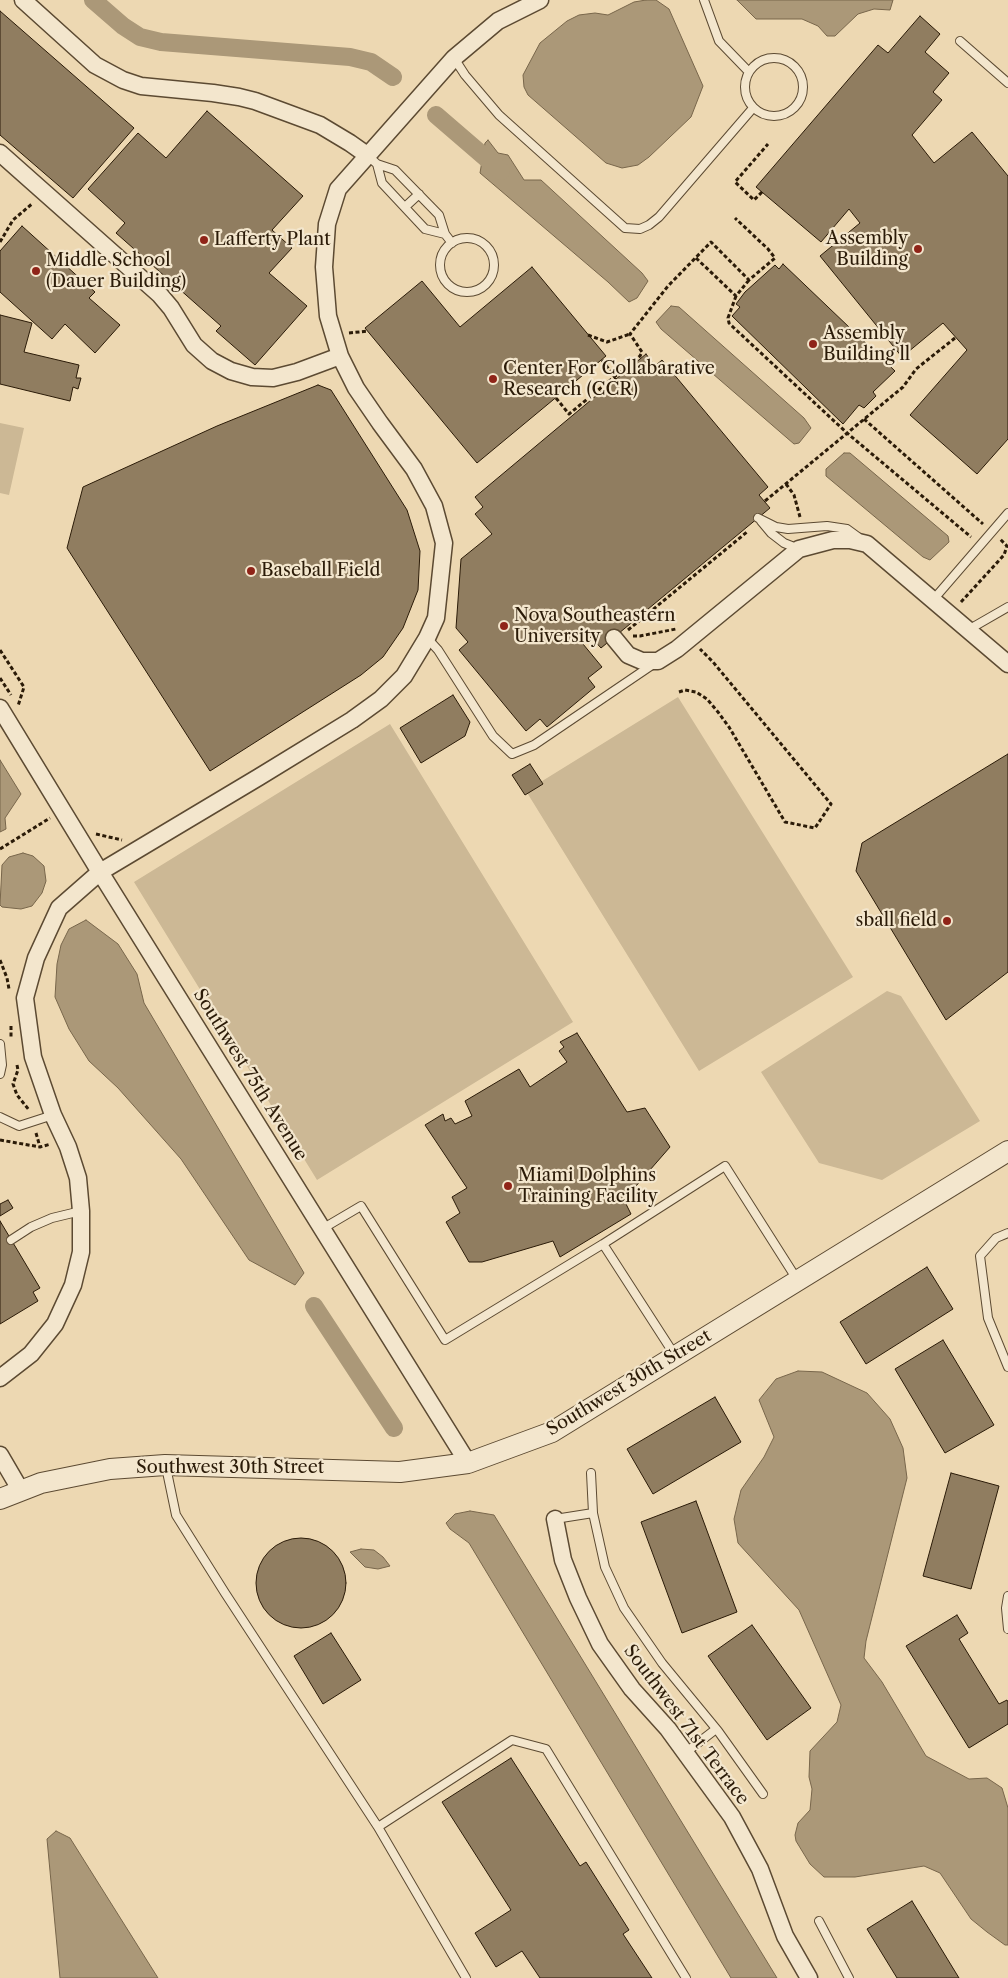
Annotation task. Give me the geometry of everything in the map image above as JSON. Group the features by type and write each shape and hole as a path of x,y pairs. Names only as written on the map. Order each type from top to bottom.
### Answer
{"street":[{"path":"23,0 95,65 123,80 141,86 213,93 255,102 320,125 350,143 372,160"},
{"path":"0,1378 31,1354 55,1324 73,1285 81,1252 81,1210 78,1178 33,1057 25,998 36,958 59,908 100,872 259,777 374,705 404,676 427,638 436,618 444,543 434,506 414,469 356,388 340,356 328,316 324,267 326,224 338,189 372,160 454,58 498,21 540,0"},
{"path":"0,152 160,295 171,308 194,345 212,361 231,371 252,377 273,378 297,372 340,356"},
{"path":"614,638 628,655 642,661 658,661 677,649 799,549 833,540 850,540 868,544 1008,664"},
{"name":"Southwest 75th Avenue","path":"0,708 468,1463"},
{"name":"Southwest 30th Street","path":"0,1499 41,1483 110,1469 165,1465 400,1472 468,1463 552,1432 1008,1151"},
{"path":"0,1455 21,1490"},
{"name":"Southwest 71st Terrace","path":"555,1519 563,1560 578,1598 600,1644 632,1689 668,1729 737,1826 760,1869 785,1936 809,1978"}],"lane":[{"path":"704,0 719,41 749,72"},
{"path":"960,41 1008,83"},
{"path":"454,58 465,75 499,115 624,228 640,229 659,217 753,108"},
{"path":"773,58 782,59 791,64 802,79 803,88 796,106 779,116 770,116 753,108 745,90 745,81 749,72 755,65 773,58"},
{"path":"372,160 395,170 419,194 439,215 445,234 452,243"},
{"path":"372,160 382,183 425,229 445,234"},
{"path":"405,207 419,194"},
{"path":"463,238 473,238 488,248 494,264 492,274 481,288 464,292 456,290 443,278 440,262 442,253 452,243 463,238"},
{"path":"933,600 1008,513"},
{"path":"799,549 784,543 771,533 758,518 776,527 788,529 827,526 848,530 868,544"},
{"path":"968,630 1008,607"},
{"path":"427,638 438,650 493,736 512,754 534,745 658,661"},
{"path":"0,1044 2,1065 0,1074"},
{"path":"0,1117 19,1126 53,1115"},
{"path":"322,1229 361,1206 445,1340 604,1244 724,1166 798,1281"},
{"path":"11,1240 31,1226 81,1210"},
{"path":"1008,1233 996,1238 980,1256 988,1318 1008,1367"},
{"path":"604,1244 676,1356"},
{"path":"165,1465 176,1515 378,1826 466,1978"},
{"path":"591,1473 593,1513 605,1567 624,1608 662,1663 716,1729 763,1794"},
{"path":"555,1519 593,1513"},
{"path":"1008,1596 1006,1608 1008,1628"},
{"path":"685,1753 716,1729"},
{"path":"378,1826 512,1740 546,1749 686,1978"},
{"path":"819,1921 849,1978"}],"path":[{"path":"762,192 754,200 735,182 768,144"},
{"path":"0,242 14,220 35,200"},
{"path":"735,218 775,258 749,280 736,296 729,311 729,323 847,433 971,537"},
{"path":"588,335 607,342 630,334 668,286 711,242 749,280"},
{"path":"696,258 736,296"},
{"path":"346,334 355,331 368,331"},
{"path":"556,398 569,414 616,378 642,352 630,334"},
{"path":"765,502 903,387 916,369 955,338"},
{"path":"602,360 616,378"},
{"path":"864,419 983,524"},
{"path":"786,484 797,502 801,523"},
{"path":"680,628 635,637 627,630 747,532"},
{"path":"961,602 1004,555 1007,545 997,536"},
{"path":"679,692 684,690 696,692 707,699 718,712 729,726 785,822 815,828 832,804 713,662 696,645"},
{"path":"0,650 24,687 18,706"},
{"path":"0,678 22,713"},
{"path":"0,849 62,810"},
{"path":"94,833 125,841"},
{"path":"0,1140 40,1147 54,1143"}],"shaded area":[{"path":"656,0 669,9 703,86 691,117 649,157 638,165 622,168 606,163 528,95 524,87 523,75 540,43 567,21 579,15 595,13 608,15 634,2"},
{"path":"737,0 893,0 890,10 874,9 858,14 835,36 827,36 818,26 802,19 756,19"},
{"path":"488,140 498,153 508,155 524,180 541,180 642,273 648,281 637,298 629,302 480,173 485,143"},
{"path":"671,306 679,307 804,418 811,428 799,443 794,444 661,329 656,322"},
{"path":"0,423 24,428 9,495 0,493"},
{"path":"844,453 850,453 948,536 949,542 930,560 923,557 826,476 826,469"},
{"path":"678,697 853,977 699,1071 526,791"},
{"path":"390,724 573,1022 317,1180 134,882"},
{"path":"0,760 21,794 5,818 6,829 0,832"},
{"path":"23,853 33,856 44,866 46,881 42,893 32,906 21,909 2,907 0,905 2,865 9,857"},
{"path":"86,920 118,944 137,974 144,1003 304,1273 295,1285 249,1260 181,1159 118,1088 89,1061 69,1029 55,997 57,964 61,945 69,929"},
{"path":"887,991 901,996 980,1121 882,1180 819,1163 761,1072"},
{"path":"798,1371 822,1372 867,1393 890,1419 903,1448 907,1478 866,1641 864,1658 882,1682 926,1756 969,1779 987,1778 1002,1788 1008,1808 1008,1945 1005,1945 971,1919 940,1873 924,1866 855,1877 824,1877 810,1864 796,1841 795,1835 798,1823 810,1810 812,1789 809,1777 810,1751 837,1722 841,1705 799,1610 738,1543 734,1519 741,1490 764,1457 774,1437 759,1400 776,1379"},
{"path":"470,1511 494,1515 777,1978 731,1978 469,1543 450,1529 446,1523 455,1514"},
{"path":"361,1549 374,1550 390,1566 378,1569 365,1567 350,1552"},
{"path":"56,1831 70,1838 158,1978 60,1978 47,1839"}],"building":[{"path":"0,11 134,128 73,198 0,135"},
{"name":"Assembly Building","path":"920,16 940,34 925,52 949,73 933,92 942,100 912,135 934,163 972,132 1008,176 1008,439 977,474 910,415 967,350 943,323 902,357 820,256 860,223 849,209 821,242 756,187 878,45 888,53"},
{"name":"Lafferty Plant","path":"207,111 303,196 272,230 292,248 269,273 307,306 255,365 216,331 221,326 116,233 125,223 88,189 138,133 166,158"},
{"name":"Middle School (Dauer Building)","path":"22,226 95,292 89,298 120,325 95,353 65,324 52,339 0,292 0,251"},
{"name":"Assembly Building ll","path":"783,264 895,371 873,392 876,396 864,408 859,405 843,424 732,316 740,307 736,304 745,292 775,265 779,269"},
{"name":"Center For Collabarative Research (CCR)","path":"532,267 606,356 477,463 365,328 422,281 460,327"},
{"name":"Middle School (Dauer Building)","path":"0,315 32,323 24,352 79,365 76,378 81,378 78,389 73,387 70,401 0,384"},
{"path":"646,354 655,366 662,360 768,487 759,495 770,508 601,648 591,637 583,644 602,667 588,678 595,687 547,727 540,719 526,731 459,650 468,642 456,628 461,559 492,534 475,514 483,507 475,497"},
{"name":"Baseball Field","path":"318,385 331,390 407,510 420,551 418,590 403,628 383,657 361,675 210,771 67,548 83,487 217,426"},
{"path":"453,695 470,722 465,736 421,763 400,728"},
{"name":"sball field","path":"1008,754 1008,972 946,1020 856,871 862,843"},
{"path":"530,764 543,784 525,795 512,775"},
{"path":"577,1033 627,1112 645,1108 670,1147 636,1186 622,1196 631,1214 560,1257 553,1241 482,1262 469,1262 446,1222 460,1213 452,1197 467,1188 425,1125 443,1114 445,1121 451,1118 455,1124 472,1116 465,1101 519,1069 530,1087 567,1062 559,1051 564,1047 560,1042"},
{"path":"8,1200 13,1208 0,1216 0,1204"},
{"path":"0,1221 40,1288 33,1292 38,1301 0,1324"},
{"path":"927,1267 953,1309 866,1364 840,1322"},
{"path":"943,1340 994,1425 945,1453 895,1369"},
{"path":"715,1397 741,1442 653,1494 627,1449"},
{"path":"951,1473 999,1486 971,1589 923,1576"},
{"path":"696,1501 737,1612 682,1633 641,1522"},
{"path":"292,1538 310,1538 326,1545 339,1558 346,1574 346,1592 339,1608 326,1621 310,1628 292,1628 276,1621 263,1608 256,1592 256,1574 263,1558 276,1545"},
{"path":"957,1615 968,1633 959,1639 999,1704 1007,1700 1008,1702 1008,1724 969,1748 906,1646"},
{"path":"752,1625 811,1708 767,1740 708,1656"},
{"path":"331,1633 361,1680 323,1704 294,1656"},
{"path":"511,1758 580,1866 586,1862 629,1930 623,1934 652,1978 540,1978 522,1951 496,1967 475,1933 511,1910 442,1802"},
{"path":"912,1901 959,1978 897,1978 867,1929"}],"waterway":[{"path":"93,0 123,26 140,37 161,42 350,57 371,62 393,77"},
{"path":"436,115 501,171"},
{"path":"314,1306 394,1428"}],"place":[{"name":"Lafferty Plant","path":"204,240"},
{"name":"Assembly Building","path":"918,249"},
{"name":"Middle School (Dauer Building)","path":"36,271"},
{"name":"Assembly Building ll","path":"813,344"},
{"name":"Center For Collabarative Research (CCR)","path":"493,379"},
{"name":"Baseball Field","path":"251,571"},
{"name":"Nova Southeastern University","path":"504,626"},
{"name":"sball field","path":"947,921"},
{"name":"Miami Dolphins Training Facility","path":"508,1186"}]}
